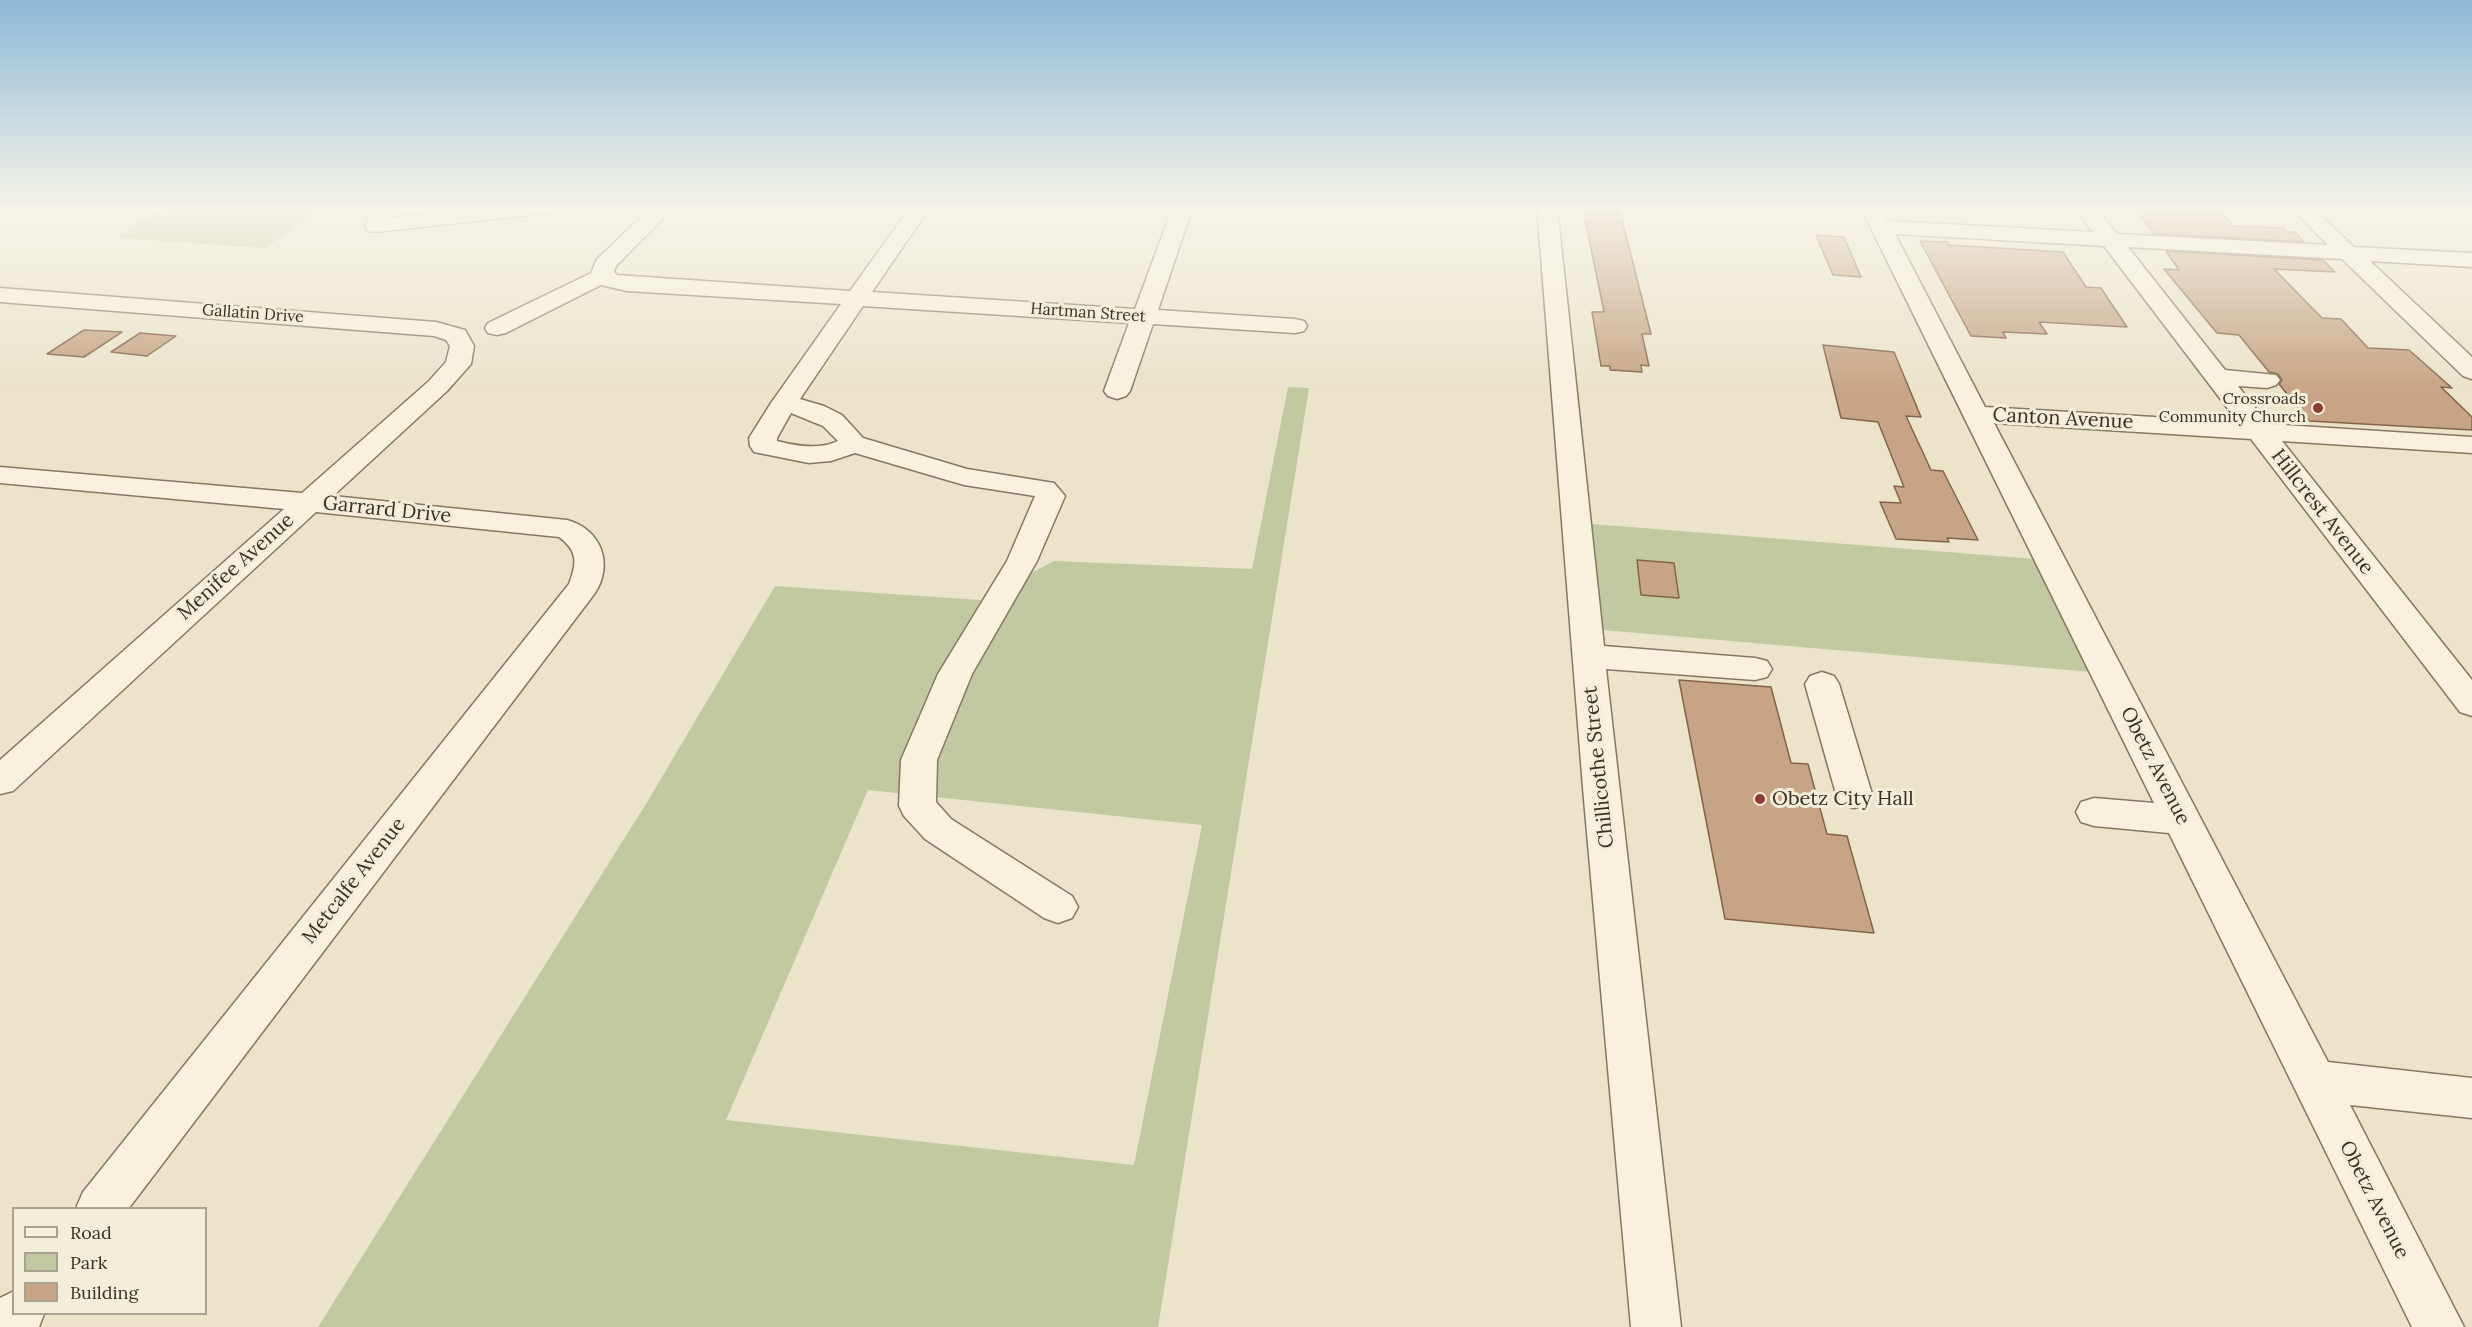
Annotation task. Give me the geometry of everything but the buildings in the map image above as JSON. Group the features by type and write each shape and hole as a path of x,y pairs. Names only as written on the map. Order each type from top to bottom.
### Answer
{"street":[{"path":"497,328 518,320 604,273 605,268"},
{"path":"878,268 784,403 763,438 764,446 780,451 828,455 853,444 964,477 1044,489 1051,496 1022,561 955,674 919,760 917,806 938,829 1058,907"},
{"path":"1117,391 1160,268"},
{"name":"Chillicothe Street","path":"1553,268 1656,1327"},
{"name":"Obetz Avenue","path":"1902,268 2439,1327"},
{"name":"Hillcrest Avenue","path":"2133,268 2472,704"},
{"path":"2364,268 2472,371"},
{"name":"Hartman Street","path":"604,273 610,281 627,284 1295,326"},
{"name":"Gallatin Drive","path":"0,295 436,329 456,335 462,346"},
{"name":"Menifee Avenue","path":"0,781 16,750 307,502 438,386 458,364 462,346"},
{"path":"2217,377 2267,380"},
{"path":"784,403 822,413 837,422 847,432 853,444"},
{"name":"Canton Avenue","path":"1977,414 2472,445"},
{"name":"Garrard Drive","path":"0,475 307,502 567,530 578,536 587,548"},
{"name":"Metcalfe Avenue","path":"102,1207 584,586 592,566 587,548"},
{"path":"1589,656 1755,669"},
{"path":"1822,684 1854,794"},
{"path":"2094,812 2182,820"},
{"path":"2314,1081 2472,1098"},
{"path":"8,1327 18,1315"}],"green space":[{"path":"1288,387 1309,388 1158,1327 318,1327 649,799 775,586 980,600 1054,561 1252,569","holes":["868,790 1202,825 1134,1165 726,1120"]},
{"path":"1592,524 2036,559 2091,672 1603,630"}],"place":[{"name":"Crossroads Community Church","path":"2318,408"},
{"name":"Obetz City Hall","path":"1760,799"}]}
